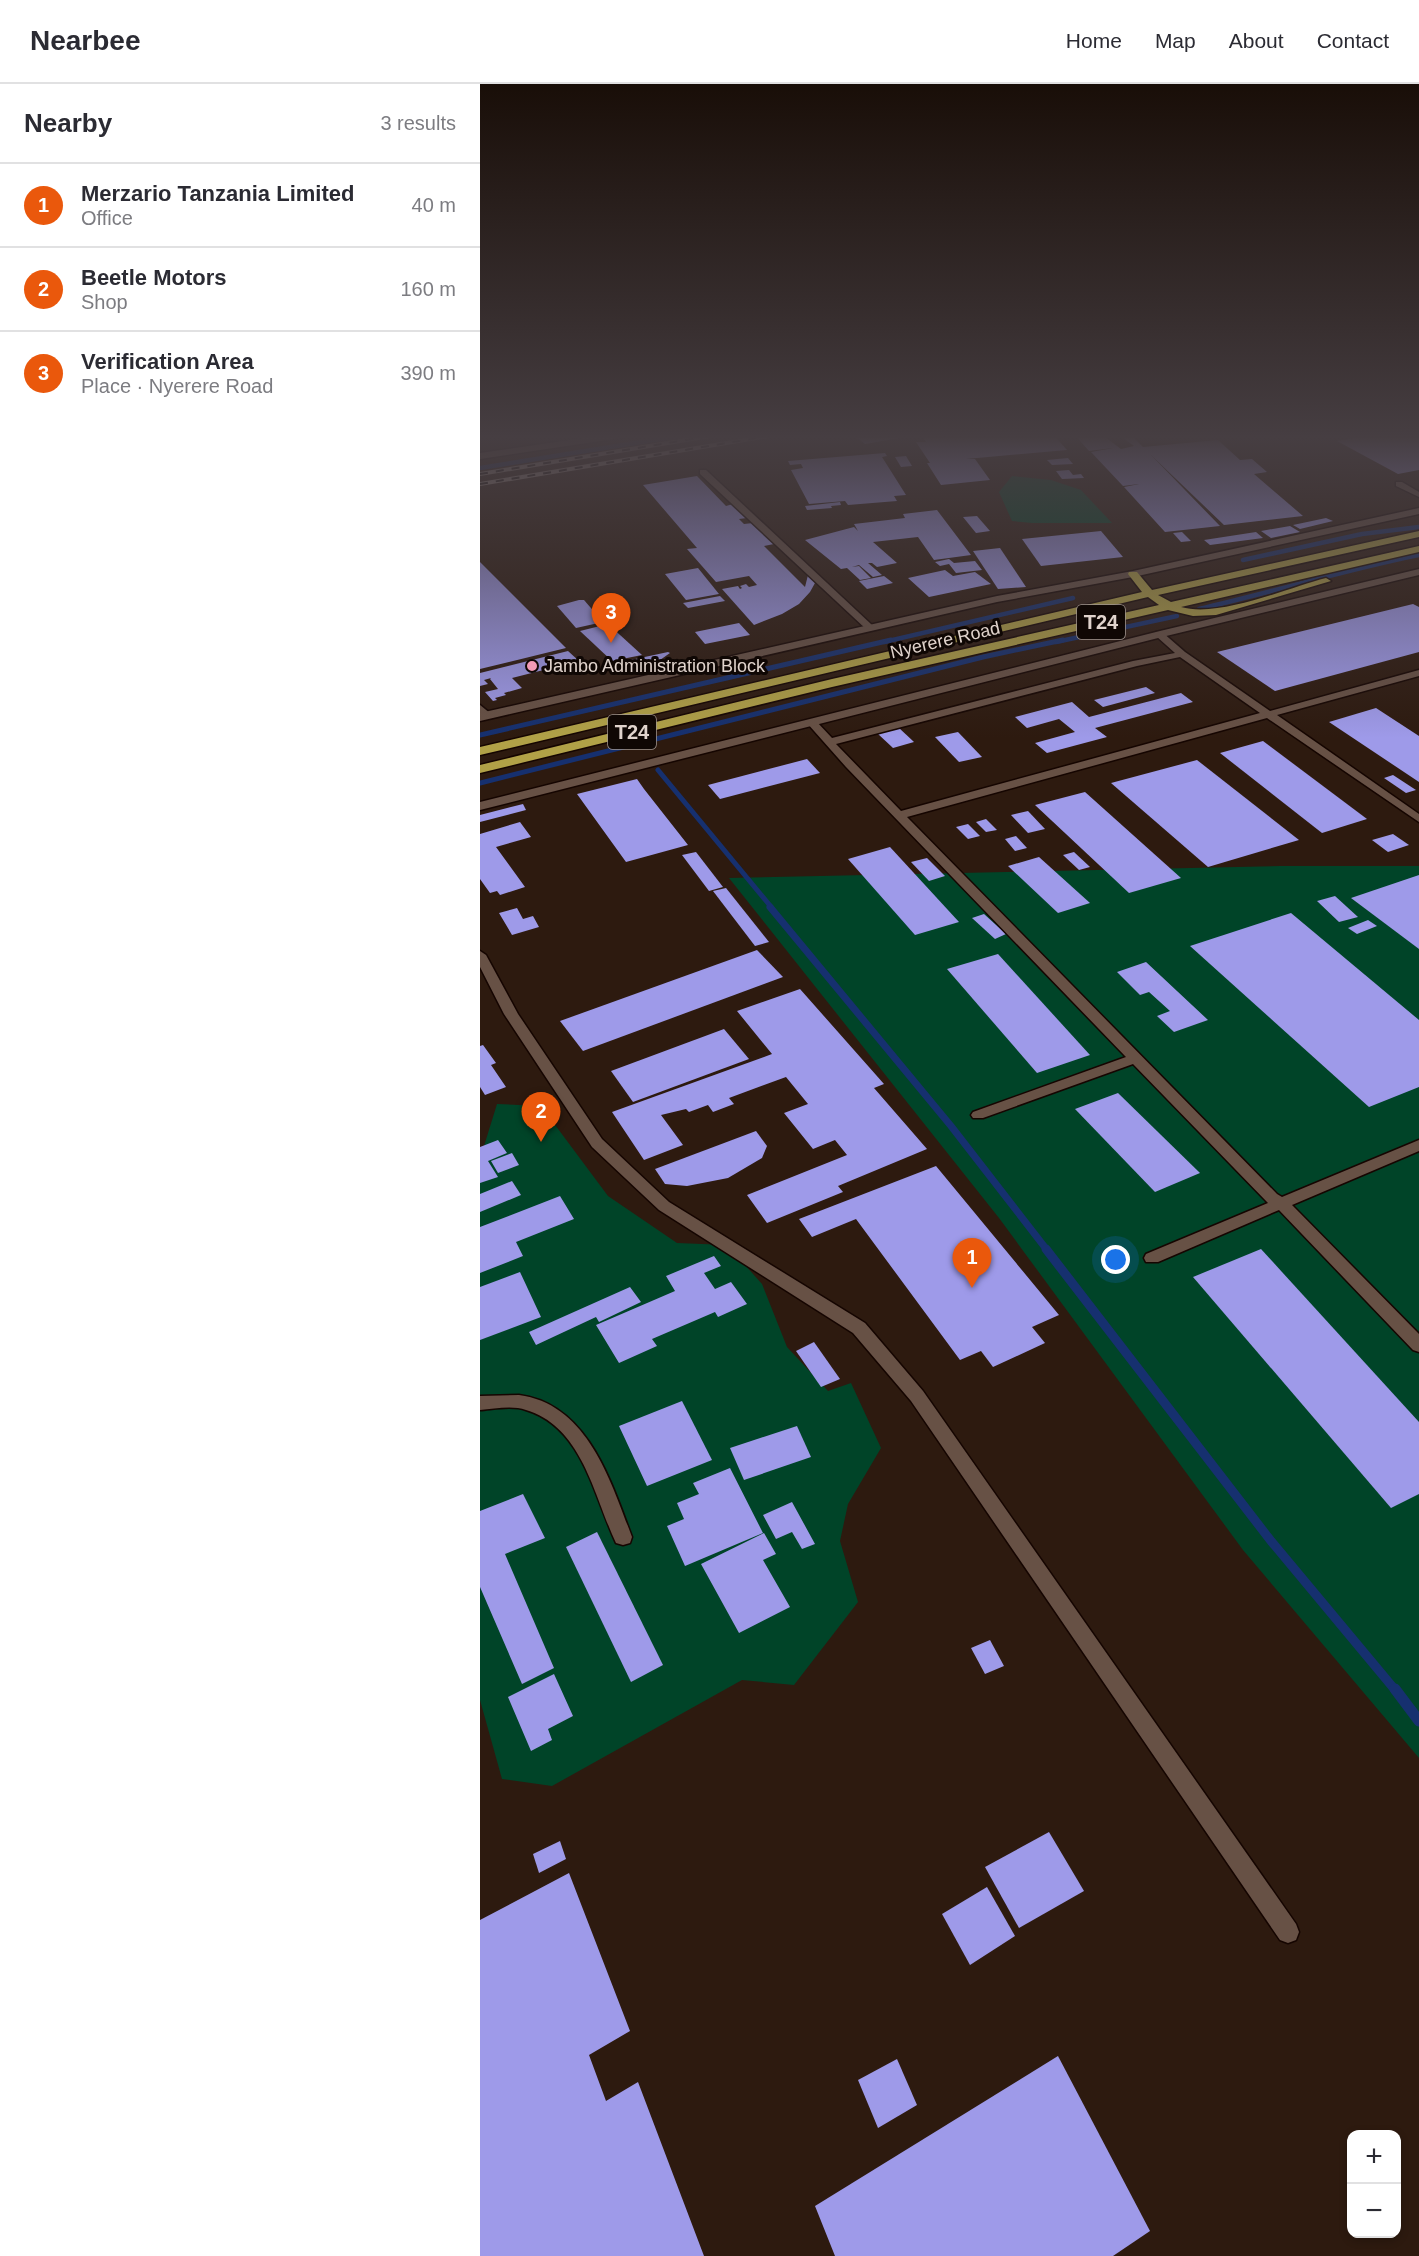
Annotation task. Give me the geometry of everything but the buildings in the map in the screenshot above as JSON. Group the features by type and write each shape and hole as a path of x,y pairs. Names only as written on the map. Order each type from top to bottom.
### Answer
{"highway":[{"name":"Nyerere Road","path":"480,751 1150,593 1413,535"},
{"name":"Nyerere Road","path":"480,769 784,694 1419,549"},
{"path":"1133,574 1150,593 1170,606"}],"street":[{"path":"482,714 997,599 1133,574 1308,535"},
{"path":"480,806 1159,634 1419,572"}],"lane":[{"path":"768,535 869,627"},
{"path":"1159,634 1182,654 1419,819"},
{"path":"830,742 1136,663 1182,654"},
{"path":"900,815 1419,673"},
{"path":"812,723 1136,1058 1419,1345"},
{"path":"480,955 511,1014 597,1143 664,1206 859,1328 917,1396 1288,1932"},
{"path":"978,1115 1136,1058"},
{"path":"1152,1258 1419,1144"},
{"path":"480,1403 497,1401 530,1404 564,1423 589,1455 623,1537"}],"green space":[{"path":"1281,866 1419,866 1419,1758 1243,1550 999,1218 729,878"},
{"path":"497,1104 541,1106 608,1196 677,1243 727,1245 762,1284 787,1347 828,1391 851,1383 881,1448 848,1504 840,1541 858,1602 794,1685 742,1680 552,1786 502,1779 480,1700 480,1159"}],"waterway":[{"path":"1243,560 1356,535"},
{"path":"1199,609 1419,555"},
{"path":"884,642 1073,598"},
{"path":"1056,642 1177,616"},
{"path":"480,735 891,640"},
{"path":"480,783 983,657 1063,640"},
{"path":"658,770 772,908"},
{"path":"770,907 951,1126 1047,1250"},
{"path":"1046,1249 1271,1541 1396,1691"},
{"path":"1395,1689 1419,1721"}],"place":[{"name":"Verification Area","path":"611,643"},
{"name":"Jambo Administration Block","path":"532,666"},
{"name":"Beetle Motors","path":"541,1142"},
{"name":"Merzario Tanzania Limited","path":"972,1288"}]}
